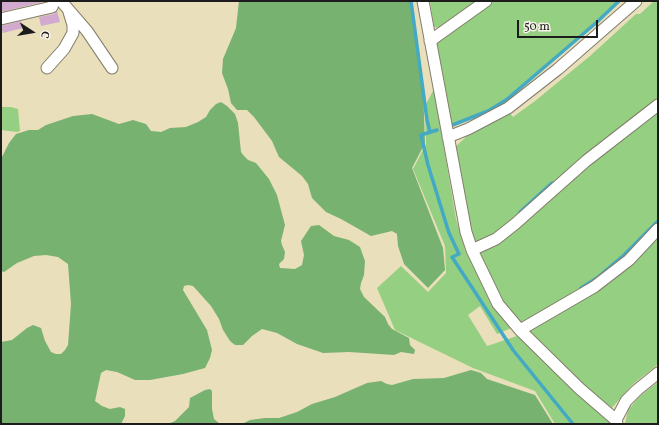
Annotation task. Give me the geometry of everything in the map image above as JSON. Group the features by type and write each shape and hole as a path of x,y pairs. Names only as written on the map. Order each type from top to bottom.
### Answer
{"lane":[{"path":"1,19 52,7 54,1"},
{"path":"423,1 466,232 472,250 498,304 520,330 578,388 616,422 626,401 658,373"},
{"path":"430,41 486,1"},
{"path":"448,137 468,130 508,108 558,69 636,1"},
{"path":"47,68 64,49 73,33 72,18 64,4"},
{"path":"64,4 87,31 112,68"},
{"path":"472,250 496,238 515,224 586,161 624,133 658,105"},
{"path":"520,330 594,287 629,260 658,229"}],"green space":[{"path":"239,1 412,1 423,86 425,143 412,168 443,248 445,270 428,288 404,264 398,246 397,234 392,231 371,236 326,212 312,198 308,184 302,176 279,157 272,141 254,117 247,110 237,110 231,103 222,73 223,59 236,28"},
{"path":"430,1 477,1 441,28 434,27"},
{"path":"492,1 618,1 597,21 505,99 488,110 450,125 436,43"},
{"path":"654,1 658,1 658,100 503,228 480,243 471,240 454,148 467,136 510,113 513,117 535,101 590,56 636,14 640,14"},
{"path":"434,89 456,219 465,250 497,309 514,327 497,334 480,306 468,315 487,346 520,335 610,420 611,424 555,424 535,391 473,368 395,330 377,288 401,266 428,292 446,273 445,246 413,169 426,144 425,106"},
{"path":"221,102 235,114 238,123 241,152 248,160 256,163 269,179 277,195 285,225 281,241 285,252 284,259 279,264 280,268 295,269 302,265 304,255 301,241 311,226 319,225 334,236 349,240 360,247 365,261 364,275 360,289 364,297 385,317 392,329 409,338 410,345 415,350 414,354 401,352 394,355 349,352 323,353 297,344 277,333 262,329 243,345 235,345 230,341 223,330 219,319 211,306 193,286 188,285 184,286 183,290 207,330 212,350 205,368 150,380 135,380 117,372 106,370 101,373 95,401 110,409 120,407 125,409 125,416 121,424 1,424 1,342 12,340 33,325 41,328 45,341 51,352 61,354 68,345 71,304 68,264 58,257 46,255 34,256 17,263 4,272 1,271 1,159 9,143 16,134 29,130 38,130 46,125 73,116 92,114 119,124 133,120 146,124 151,131 161,132 170,128 186,127 198,122 206,117 216,104"},
{"path":"1,107 18,109 20,131 1,130"},
{"path":"658,111 658,222 625,256 597,279 522,323 502,301 479,258 481,251"},
{"path":"658,236 658,362 656,366 633,384 610,410 589,393 528,331"},
{"path":"471,370 481,373 487,379 535,395 553,424 242,424 250,420 279,418 367,383 381,381 392,385 413,379 444,378"},
{"path":"658,382 658,424 625,424 628,410 639,397"},
{"path":"210,389 212,391 212,409 214,419 220,424 168,424 175,421 189,407 190,398"}],"building":[{"path":"1,1 47,1 1,12"},
{"path":"57,11 60,22 41,26 39,17 54,14"},
{"path":"21,21 23,28 3,33 1,26"}],"waterway":[{"path":"411,1 427,120 430,132"},
{"path":"450,126 488,111 506,100 597,22 619,1"},
{"path":"437,130 421,135 428,165 449,233 459,254 452,257 513,350 573,424"},
{"path":"520,212 552,183"},
{"path":"581,288 597,278 624,255 658,221"}]}
